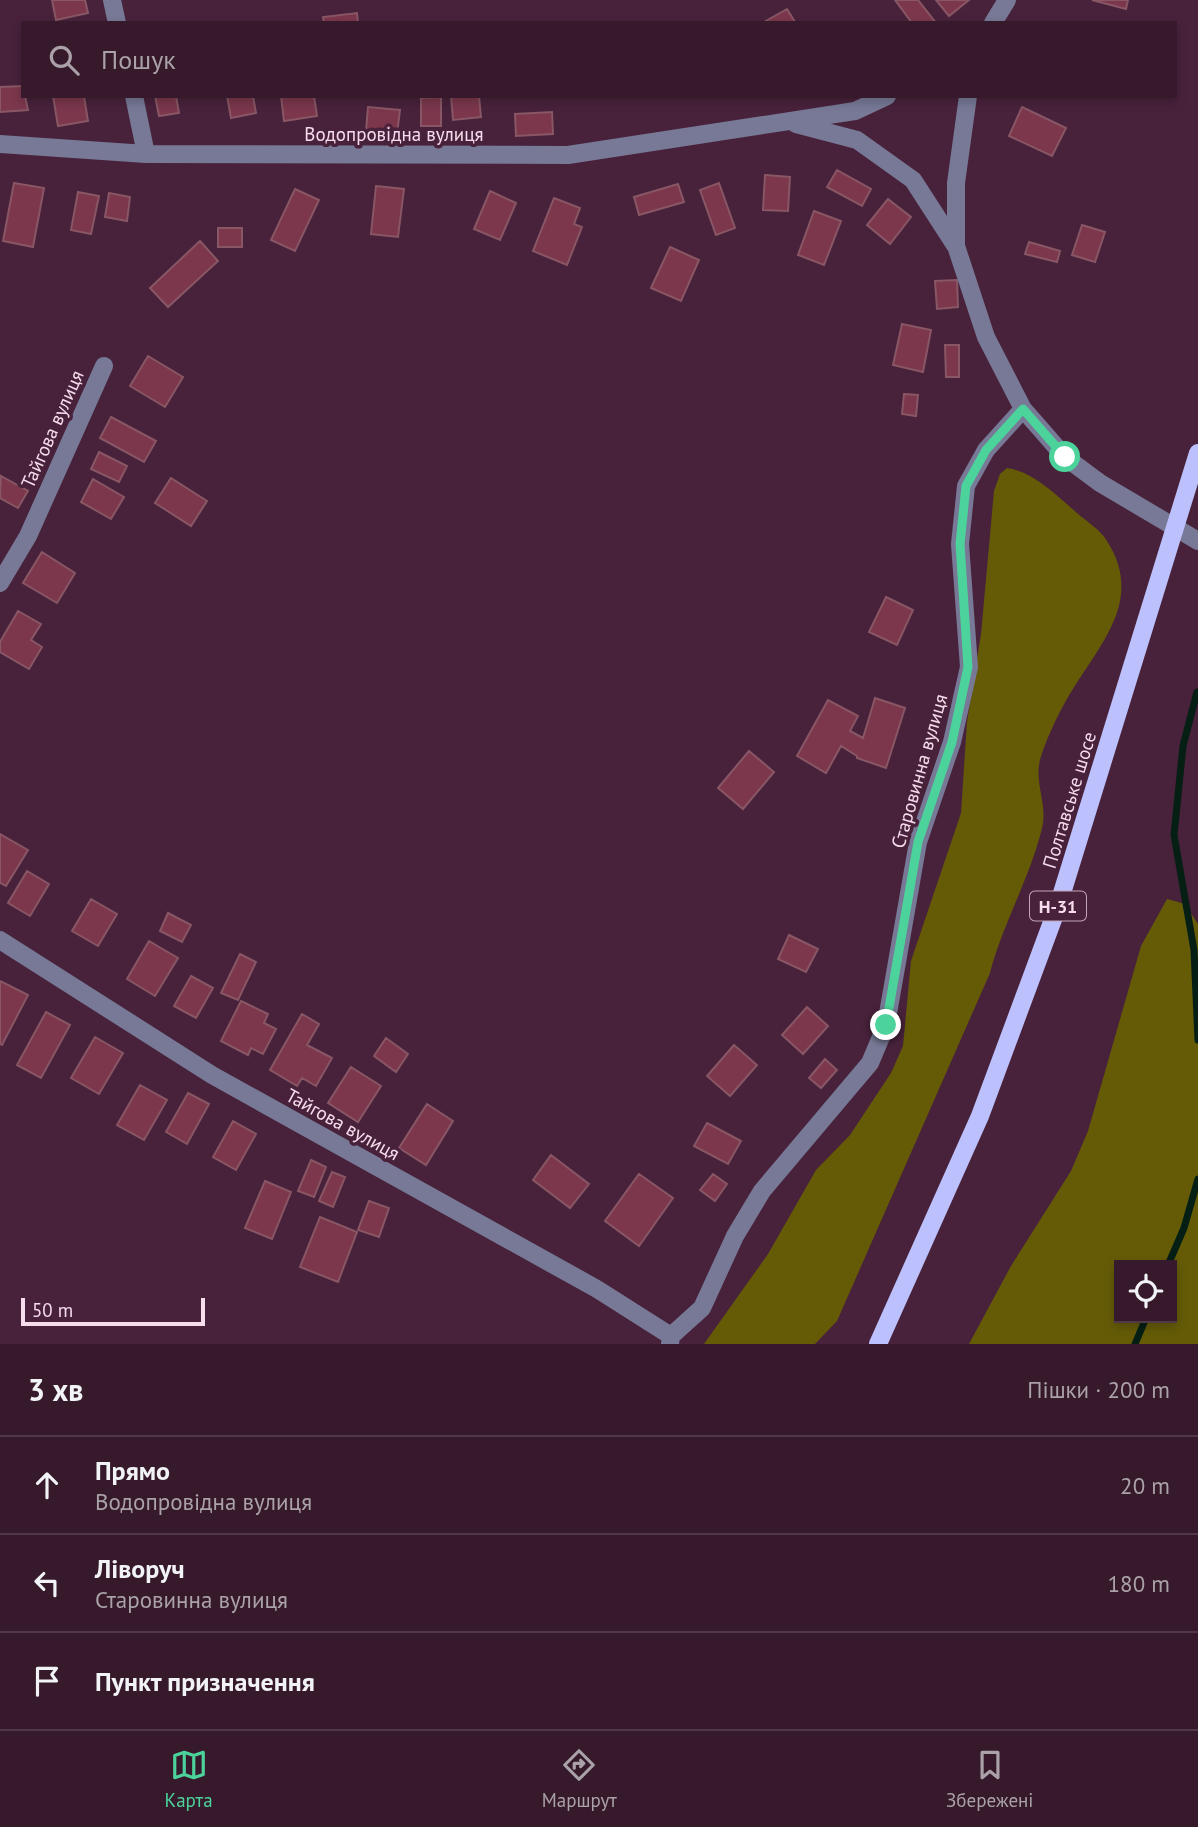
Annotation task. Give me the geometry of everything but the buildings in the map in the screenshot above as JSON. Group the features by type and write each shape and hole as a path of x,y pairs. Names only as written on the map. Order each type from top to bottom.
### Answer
{"main road":[{"name":"Полтавське шосе","path":"878,1344 980,1116 1058,906 1198,453"}],"street":[{"path":"112,0 117,21"},
{"path":"994,21 1007,0"},
{"path":"134,98 146,154"},
{"name":"Водопровідна вулиця","path":"0,144 146,154 568,155 855,111 883,98"},
{"name":"Водопровідна вулиця","path":"956,246 956,183 968,98"},
{"name":"Водопровідна вулиця","path":"786,121 857,140 914,180 956,246 986,337 1023,409 1065,457 1100,483 1198,541"},
{"name":"Тайгова вулиця","path":"0,583 28,536 104,366"},
{"name":"Старовинна вулиця","path":"670,1340 702,1308 734,1236 762,1191 870,1063 886,1025 918,842 952,742 968,667 960,544 966,486 986,450 1023,409"},
{"name":"Тайгова вулиця","path":"0,940 212,1075 597,1289 670,1340"}],"shaded area":[{"path":"1007,468 1027,474 1036,480 1099,531 1117,560 1121,580 1115,619 1062,707 1040,760 1043,819 1031,865 990,973 837,1321 815,1344 704,1344 768,1254 816,1170 850,1135 891,1073 903,1046 911,961 961,813 967,722 981,634 994,491 1000,474"},
{"path":"1167,899 1185,904 1198,924 1198,1344 969,1344 1011,1266 1071,1171 1088,1131 1141,946"}],"waterway":[{"path":"1197,692 1183,746 1174,835 1194,950 1198,1040"},
{"path":"1170,1260 1184,1228 1198,1179"},
{"path":"1135,1344 1144,1323"}],"route":[{"path":"886,1025 918,842 952,742 968,667 960,544 966,486 986,450 1023,409 1065,457"}]}
